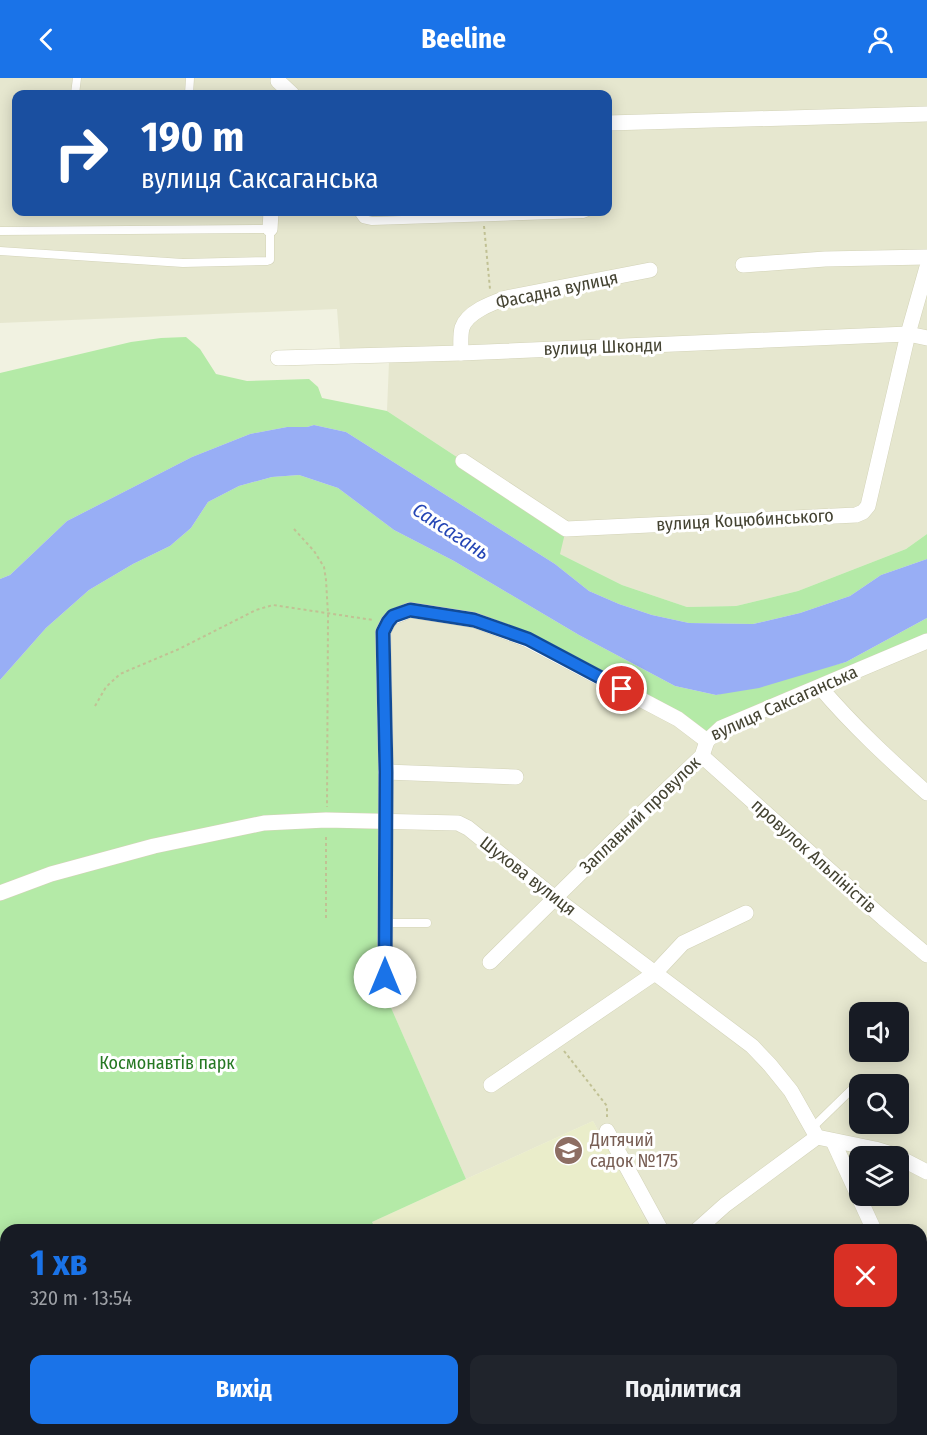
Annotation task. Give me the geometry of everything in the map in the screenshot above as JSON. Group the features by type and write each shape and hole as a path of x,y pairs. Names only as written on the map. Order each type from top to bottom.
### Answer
{"street":[{"path":"612,123 927,114"},
{"path":"270,229 271,216"},
{"path":"743,265 825,259 927,257"},
{"name":"вулиця Коцюбинського","path":"463,461 566,529 856,515 868,506 908,334 927,267"},
{"name":"Фасадна вулиця","path":"461,353 462,329 466,320 491,303 506,298 650,270"},
{"name":"вулиця Шконди","path":"278,358 461,353 908,334 927,338"},
{"name":"вулиця Саксаганська","path":"388,622 393,616 410,610 474,620 528,639 678,719 707,741 721,728 927,641"},
{"path":"385,977 386,772 383,632 388,622"},
{"path":"820,687 846,717 927,793"},
{"name":"Заплавний провулок","path":"490,962 702,756 707,741"},
{"name":"провулок Альпіністів","path":"702,756 927,955"},
{"path":"386,772 516,777"},
{"name":"Шухова вулиця","path":"0,893 51,874 154,846 264,823 326,820 458,823 464,825 555,898 752,1046 791,1091 814,1133"},
{"path":"491,1085 655,973 683,943 746,913"},
{"path":"608,1131 659,1224"},
{"path":"704,1224 814,1133 833,1141 859,1146"},
{"path":"833,1141 871,1224"},
{"path":"909,1163 927,1172"}],"lane":[{"path":"361,216 363,219 372,221 516,216"},
{"path":"0,231 270,229 270,260 183,263 0,251"},
{"path":"386,923 427,923"},
{"path":"814,1133 849,1092"}],"path":[{"path":"483,217 491,303"},
{"path":"294,529 314,551 324,567 328,614 326,918"},
{"path":"95,706 106,687 120,674 179,649 256,610 273,605 388,622"},
{"path":"556,1041 607,1106 608,1131"}],"shaded area":[{"path":"0,78 927,78 927,534 906,549 798,591 736,606 687,607 622,585 560,554 463,461 387,411 389,362 341,361 337,309 0,323"},
{"path":"393,617 474,620 678,719 927,641 927,1224 648,1224 593,1121 466,1179 389,1003 385,977 388,622"},
{"name":"Дитячий садок №175","path":"593,1121 648,1224 373,1224 372,1222"}],"green space":[{"path":"186,337 200,349 216,374 247,381 309,379 318,387 322,398 387,411 566,529 560,554 622,585 687,607 736,606 798,591 906,549 927,534 927,559 881,575 850,596 800,613 753,624 689,623 652,615 589,591 555,564 346,432 314,425 250,434 192,457 67,521 10,575 0,579 0,373 131,342"},
{"name":"Космонавтів парк","path":"299,475 338,488 394,530 454,561 579,635 675,686 716,695 846,662 927,618 927,641 707,741 528,640 410,610 388,622 385,977 389,1003 466,1179 372,1222 373,1224 0,1224 0,680 46,628 89,590 133,564 170,546 191,528 208,502 239,486 272,477"}],"water":[{"name":"Саксагань","path":"314,425 346,432 555,564 589,591 652,615 689,623 753,624 800,613 850,596 881,575 927,559 927,618 846,662 759,688 716,695 675,686 579,635 454,561 394,530 338,488 299,475 272,477 239,486 208,502 191,528 170,546 133,564 89,590 46,628 0,680 0,579 10,575 67,521 192,457 250,434"}],"place":[{"name":"Дитячий садок №175","path":"569,1150"}],"route":[{"path":"385,977 386,772 383,632 388,622 393,616 410,610 474,620 528,639 622,689"}]}
